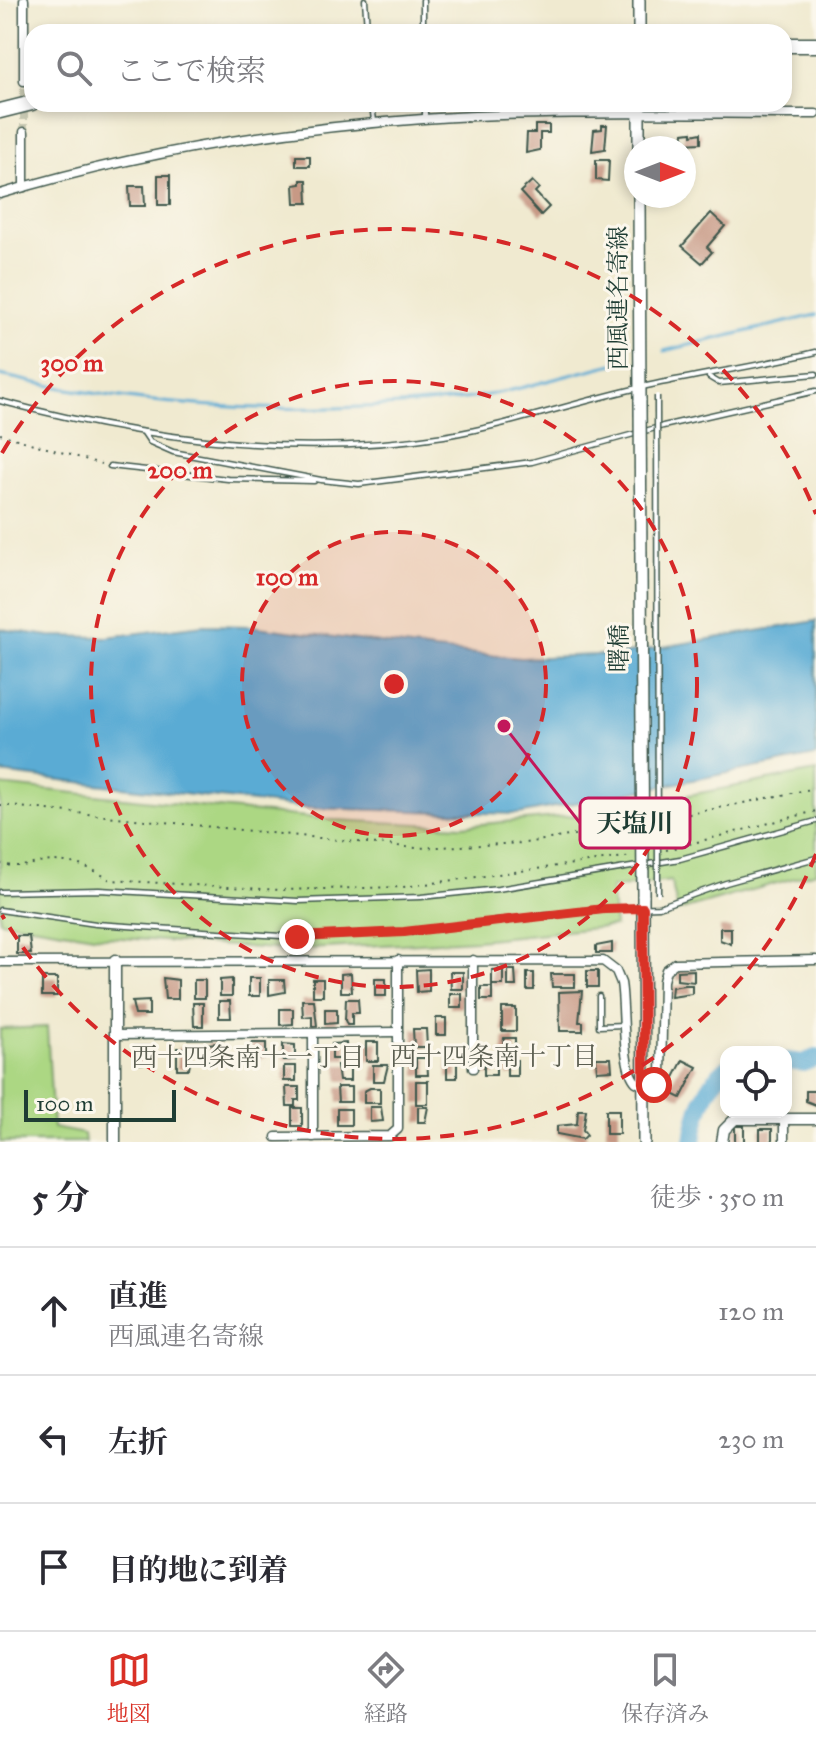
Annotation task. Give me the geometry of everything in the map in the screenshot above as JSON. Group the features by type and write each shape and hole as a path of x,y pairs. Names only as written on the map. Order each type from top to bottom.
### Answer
{"highway":[{"path":"792,45 816,45"},
{"path":"0,111 24,105"}],"main road":[{"path":"639,0 639,24"},
{"path":"639,112 639,136"},
{"name":"西風連名寄線","path":"639,208 640,394"},
{"name":"曙橋","path":"640,394 643,908"},
{"path":"643,908 644,1142"}],"street":[{"path":"24,0 24,81"},
{"path":"0,194 191,150 374,123 591,112"},
{"path":"728,112 816,114"},
{"path":"24,132 24,187"},
{"path":"115,960 115,1142"},
{"path":"276,1137 390,1136 398,1129 398,960"},
{"path":"473,960 473,1068"},
{"path":"0,962 603,961 616,971 621,983 628,1067 635,1081 644,1086 654,1085 661,1076 663,981 666,970 675,963 816,960"},
{"path":"114,1035 398,1032"},
{"path":"313,1033 313,1137"},
{"path":"722,1142 729,1122 735,1119 816,1119"},
{"path":"784,1119 784,1142"}],"lane":[{"path":"365,0 367,24"},
{"path":"423,0 423,24"},
{"path":"373,112 374,123"},
{"path":"425,112 425,119"},
{"path":"0,401 78,422 144,433 271,444 397,442 510,423 640,394 657,384 709,377 816,352"},
{"path":"709,377 724,383 816,374"},
{"path":"657,384 659,907"},
{"path":"144,433 150,442 173,452 321,480 359,484 532,462 816,391"},
{"path":"110,466 228,479 321,480"},
{"path":"0,892 99,890 298,901 421,897 498,889 680,859 816,821"},
{"path":"0,910 96,924 297,937 404,932 604,909 659,907 726,883 816,858"},
{"path":"599,996 599,1026 625,1025"}],"path":[{"path":"0,434 110,466"},
{"path":"657,820 816,788"},
{"path":"0,805 416,848 525,843 631,826"},
{"path":"654,852 816,811"},
{"path":"0,864 25,868 46,861 94,868 110,880 328,890 459,881 639,855"}],"green space":[{"path":"816,771 816,872 678,911 671,881 611,888 615,926 477,940 288,950 94,936 0,921 0,785 334,820 462,826 588,814"},
{"path":"47,1027 53,1128 84,1134 85,1142 0,1142 0,1029"}],"water":[{"path":"816,621 816,756 518,814 306,808 0,773 0,629 49,636 107,637 203,625 250,626 521,658 622,654"}],"building":[{"path":"535,125 549,125 549,133 540,133 540,150 526,153 527,133 535,133"},
{"path":"602,125 607,125 605,149 592,151 594,130 602,129"},
{"path":"684,133 701,133 701,143 696,143 696,136 684,136"},
{"path":"296,156 310,156 310,166 296,166"},
{"path":"596,160 609,160 608,181 596,180"},
{"path":"158,175 170,175 170,205 158,205"},
{"path":"301,180 307,180 308,203 295,203 294,185 301,184"},
{"path":"532,181 539,188 535,192 549,207 541,215 520,192"},
{"path":"129,186 144,186 145,206 130,206"},
{"path":"711,213 725,226 707,247 712,252 702,263 682,246"},
{"path":"720,928 731,928 731,944 720,940"},
{"path":"17,936 29,936 31,954 17,954"},
{"path":"612,943 612,953 596,953 596,946"},
{"path":"429,969 429,991 417,992 416,970"},
{"path":"503,969 503,985 492,985 492,970"},
{"path":"508,970 515,970 516,986 508,986"},
{"path":"694,970 694,982 677,980 677,971"},
{"path":"587,971 598,971 598,987 587,987"},
{"path":"450,972 463,972 463,989 451,989"},
{"path":"351,973 352,992 341,992 341,974"},
{"path":"527,973 534,973 534,990 527,990"},
{"path":"551,974 575,974 575,987 552,987"},
{"path":"42,978 57,978 57,996 42,996"},
{"path":"163,978 178,980 178,999 165,999"},
{"path":"249,978 260,978 260,996 249,996"},
{"path":"232,979 232,996 220,996 220,980"},
{"path":"313,979 323,979 323,996 313,996"},
{"path":"375,979 386,979 386,996 375,996"},
{"path":"194,980 205,980 205,998 194,998"},
{"path":"269,980 284,980 285,992 269,995"},
{"path":"692,985 692,994 671,997 672,987"},
{"path":"481,987 492,987 492,1000 481,1000"},
{"path":"582,991 579,1022 583,1022 583,1031 560,1031 559,992"},
{"path":"450,994 462,994 462,1008 450,1008"},
{"path":"346,999 358,999 359,1013 352,1013 352,1025 347,1025 345,1020"},
{"path":"302,1000 314,1000 317,1026 312,1026 312,1016 303,1017"},
{"path":"149,1001 149,1015 135,1015 132,1002"},
{"path":"219,1001 230,1001 231,1018 219,1018"},
{"path":"193,1003 203,1003 203,1026 194,1026"},
{"path":"502,1008 516,1008 516,1031 502,1031"},
{"path":"280,1009 293,1009 293,1024 280,1025"},
{"path":"325,1009 337,1009 337,1023 325,1024"},
{"path":"436,1018 446,1018 446,1035 436,1035"},
{"path":"413,1029 426,1029 427,1047 414,1047"},
{"path":"504,1038 515,1038 515,1055 502,1055"},
{"path":"366,1042 378,1042 378,1061 366,1061"},
{"path":"219,1043 224,1061 208,1061 207,1044"},
{"path":"251,1043 266,1043 266,1058 252,1059"},
{"path":"346,1043 347,1059 332,1059 332,1044"},
{"path":"283,1044 295,1045 295,1060 283,1060"},
{"path":"133,1046 149,1046 149,1063 136,1064"},
{"path":"177,1048 192,1048 189,1069 177,1069"},
{"path":"416,1058 427,1058 428,1075 416,1075"},
{"path":"596,1058 611,1058 612,1070 597,1071"},
{"path":"447,1059 457,1059 457,1078 447,1078"},
{"path":"484,1059 496,1059 496,1075 484,1075"},
{"path":"507,1060 517,1060 517,1076 507,1076"},
{"path":"683,1060 697,1067 681,1098 667,1091"},
{"path":"337,1065 350,1065 350,1081 339,1081"},
{"path":"373,1065 388,1065 384,1081 373,1081"},
{"path":"284,1066 296,1066 296,1081 284,1081"},
{"path":"416,1081 428,1081 428,1104 416,1104"},
{"path":"286,1087 299,1087 299,1100 295,1100 295,1106 287,1106"},
{"path":"337,1087 351,1087 351,1102 338,1102"},
{"path":"380,1088 380,1103 364,1103 364,1091"},
{"path":"806,1091 816,1091 816,1105 806,1101"},
{"path":"370,1107 381,1107 383,1121 370,1122"},
{"path":"418,1107 428,1107 425,1122 418,1122"},
{"path":"292,1108 302,1108 302,1126 292,1126"},
{"path":"337,1109 351,1109 351,1125 337,1125"},
{"path":"578,1110 586,1110 583,1130 587,1135 583,1139 557,1134 557,1126 577,1124"},
{"path":"606,1110 619,1110 619,1134 606,1134"},
{"path":"735,1126 744,1126 744,1142 735,1142"},
{"path":"760,1129 772,1129 772,1142 760,1142"}],"waterway":[{"path":"664,351 816,315"},
{"path":"0,375 56,387 167,403 278,409 335,408 469,398 614,364"},
{"path":"792,1062 803,1063 816,1058"},
{"path":"693,1142 703,1102 720,1075"}],"tunnel":[{"path":"24,81 24,132"}],"place":[{"name":"天塩川","path":"504,726"}],"district":[{"name":"西十四条南十丁目","path":"494,1056"},
{"name":"西十四条南十一丁目","path":"248,1057"}],"route":[{"path":"297,937 404,932 604,909 643,908 644,1086 654,1085"}]}
